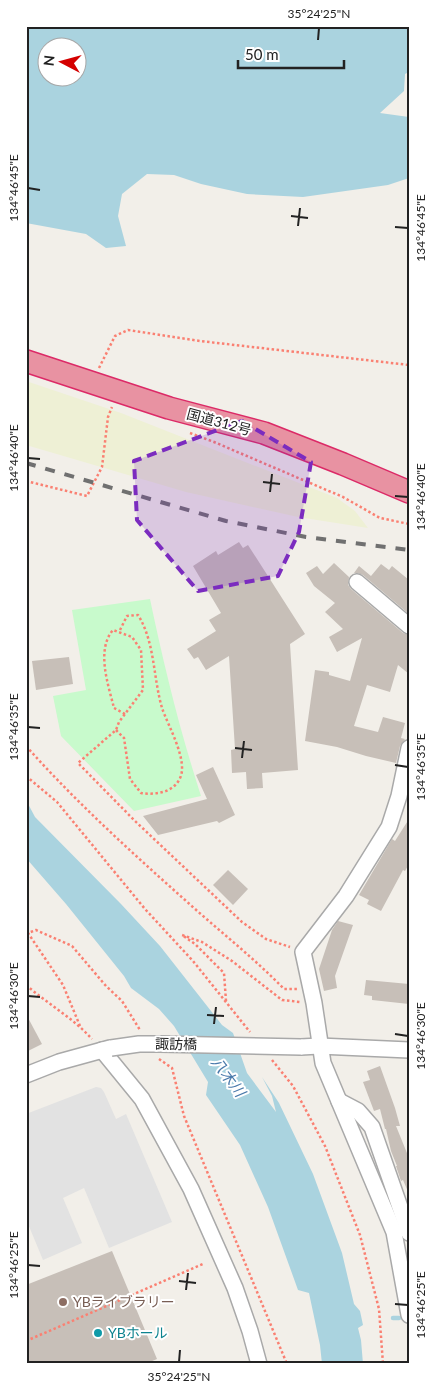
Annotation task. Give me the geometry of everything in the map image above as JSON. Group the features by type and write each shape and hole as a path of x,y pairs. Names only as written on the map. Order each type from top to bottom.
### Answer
{"highway":[{"name":"国道312号","path":"26,361 169,408 264,434 406,490"}],"street":[{"path":"357,582 409,626"},
{"path":"409,748 390,828 346,896 304,952 323,1063 394,1232 409,1315"},
{"name":"諏訪橋","path":"26,1075 59,1062 107,1049 139,1044 319,1046 409,1050"},
{"path":"107,1049 142,1099 191,1189 235,1288 259,1364"},
{"path":"339,1101 358,1112 372,1128 409,1233"}],"path":[{"path":"92,383 116,336 128,330 200,341 409,365"},
{"path":"26,482 86,496 102,467 108,416 113,406"},
{"path":"186,432 343,497 380,518 409,524"},
{"path":"116,730 124,738 130,779 141,793 154,794 169,790 180,780 183,763 162,707 145,627 138,615 127,616 119,632"},
{"path":"125,714 114,708 104,661 106,638 114,630 132,637 141,650 143,690 116,730 78,763 135,822 242,922 266,939 304,952"},
{"path":"26,746 78,801 186,901 262,966 284,989 313,996"},
{"path":"226,1002 224,973 195,944 182,935 210,946 282,1000 313,996"},
{"path":"26,985 107,1049"},
{"path":"26,1341 203,1264"}],"highlighted area":[{"path":"242,421 311,462 299,532 278,576 198,591 137,520 134,461"}],"green space":[{"path":"26,381 121,413 337,498 355,511 368,528 298,517 186,492 26,445"},
{"path":"150,599 173,698 201,796 134,811 61,736 53,696 86,690 72,610"}],"shaded area":[{"path":"96,1087 101,1088 104,1092 116,1119 126,1114 172,1222 109,1248 84,1188 63,1198 82,1243 43,1260 26,1219 26,1114"}],"water":[{"path":"26,26 409,26 409,72 405,74 404,91 380,113 409,117 409,178 388,185 303,197 247,194 201,184 174,175 147,174 122,194 118,216 126,246 106,248 86,234 26,223"},
{"name":"八木川","path":"26,800 35,817 160,946 222,1025 233,1033 247,1073 276,1112 272,1096 262,1077 279,1103 313,1174 342,1253 354,1304 360,1311 363,1325 358,1328 363,1364 322,1364 309,1293 298,1290 268,1207 240,1145 206,1095 208,1082 174,1026 159,1009 131,988 124,976 66,904 26,858"}],"building":[{"path":"239,542 243,548 248,545 305,634 290,644 298,770 262,773 263,788 247,789 246,772 232,773 231,750 235,749 229,656 206,670 198,657 194,659 187,649 216,631 209,620 221,613 193,566 216,551 218,555"},
{"path":"334,563 349,577 348,585 351,589 403,633 409,635 409,674 398,665 390,692 367,685 354,726 378,732 383,717 405,723 401,738 405,739 400,746 396,763 337,747 305,741 315,670 329,672 329,675 350,681 362,638 337,652 329,637 343,629 325,612 335,603 314,586 306,573 317,566 323,574"},
{"path":"381,564 389,570 392,566 409,580 409,614 363,575 354,573 359,566 371,576"},
{"path":"69,657 73,684 36,690 32,661"},
{"path":"213,767 235,815 219,823 217,821 158,835 143,816 207,799 196,775"},
{"path":"409,819 409,864 405,871 403,870 381,911 367,904 369,900 359,895 392,839 395,841"},
{"path":"228,870 248,889 233,905 213,885"},
{"path":"338,921 353,925 335,976 337,988 324,991 319,969 332,930"},
{"path":"366,980 409,984 409,1004 372,1000 372,996 364,995"},
{"path":"26,1014 42,1044 26,1052"},
{"path":"380,1066 400,1126 396,1126 409,1158 409,1194 403,1180 401,1181 380,1109 374,1111 363,1082 370,1080 367,1071"},
{"path":"112,1251 157,1359 145,1364 26,1364 26,1285"}],"waterway":[{"path":"393,1318 399,1318"}],"railway":[{"path":"26,463 226,521 306,537 409,550"}],"place":[{"name":"YBライブラリー","path":"63,1302"},
{"name":"YBホール","path":"98,1333"}]}
